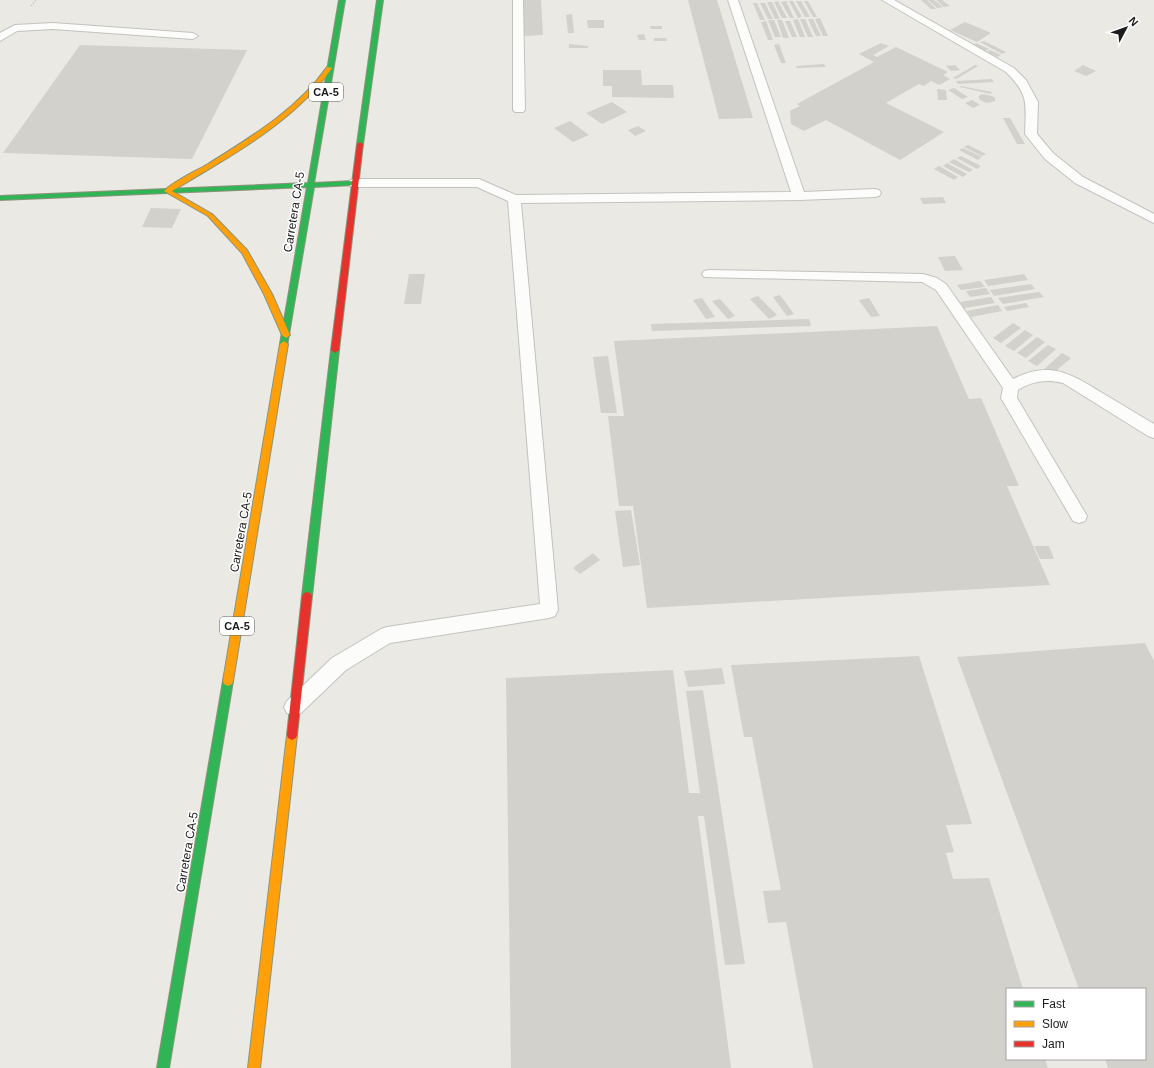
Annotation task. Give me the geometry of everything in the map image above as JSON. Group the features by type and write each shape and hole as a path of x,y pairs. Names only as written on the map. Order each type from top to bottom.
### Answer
{"main road":[{"name":"Carretera CA-5","path":"163,1068 342,0"},
{"path":"254,1068 354,183 380,0"},
{"path":"167,191 230,153 264,130 313,89 330,67"},
{"path":"0,198 354,183"},
{"path":"167,191 210,215 245,252 268,294 286,335"}],"lane":[{"path":"518,0 519,110"},
{"path":"733,0 799,196"},
{"path":"887,0 1010,70 1022,82 1032,102 1031,134 1049,156 1079,180 1154,219"},
{"path":"0,38 16,28 53,26 193,36"},
{"path":"354,183 479,183 514,199 799,196 875,193"},
{"path":"294,707 339,664 387,635 549,610 514,199"},
{"path":"709,274 923,278 932,281 941,287 1011,387 1009,398 1079,516"},
{"path":"1011,387 1025,378 1039,374 1068,379 1154,432"}],"building":[{"path":"521,0 541,0 543,35 523,36"},
{"path":"688,0 717,0 753,118 719,119"},
{"path":"921,0 927,0 936,9 931,9"},
{"path":"928,0 934,0 943,7 937,8"},
{"path":"936,0 942,0 950,6 944,7"},
{"path":"778,1 787,18 782,18 774,2"},
{"path":"786,1 794,18 790,18 781,2"},
{"path":"789,1 793,1 802,17 798,18"},
{"path":"796,1 801,1 810,17 805,17"},
{"path":"804,1 808,1 817,17 813,17"},
{"path":"767,2 772,2 780,19 775,19"},
{"path":"753,3 757,3 765,20 760,20"},
{"path":"760,3 765,3 773,19 768,19"},
{"path":"572,14 574,33 568,33 566,15"},
{"path":"820,18 828,36 823,36 815,19"},
{"path":"798,19 805,37 800,37 793,20"},
{"path":"800,19 805,19 813,37 808,37"},
{"path":"808,19 813,19 821,36 816,36"},
{"path":"587,20 604,20 604,28 588,28"},
{"path":"768,20 774,20 781,37 775,37"},
{"path":"777,20 782,20 789,38 783,38"},
{"path":"766,21 773,40 768,40 761,22"},
{"path":"785,21 790,21 797,37 792,37"},
{"path":"965,22 991,33 977,42 950,30"},
{"path":"650,26 662,26 662,29 651,29"},
{"path":"644,34 646,40 639,40 637,35"},
{"path":"654,38 666,38 667,41 654,41"},
{"path":"984,41 1006,52 1002,54 980,42"},
{"path":"881,43 889,46 873,55 877,57 896,47 948,72 943,75 950,79 939,85 931,81 924,86 919,84 886,103 944,132 900,160 826,120 804,131 791,124 790,111 800,106 797,104 874,62 859,54"},
{"path":"976,43 989,49 986,51 973,46"},
{"path":"569,44 588,46 588,48 569,48"},
{"path":"779,44 786,63 781,63 774,45"},
{"path":"80,45 247,50 192,159 3,153"},
{"path":"990,50 1001,55 998,57 987,52"},
{"path":"824,64 826,67 797,68 796,66"},
{"path":"955,65 960,70 951,71 946,66"},
{"path":"975,65 978,66 956,79 953,78"},
{"path":"1083,65 1096,71 1086,76 1074,71"},
{"path":"603,70 641,70 642,85 673,85 674,98 612,97 612,86 603,86"},
{"path":"992,79 994,82 958,84 956,81"},
{"path":"960,87 992,92 991,94"},
{"path":"954,88 968,97 962,99 948,90"},
{"path":"937,89 946,90 947,100 938,100"},
{"path":"982,94 992,96 995,98 995,101 987,103 982,101 979,99 979,96"},
{"path":"972,100 980,105 973,108 965,103"},
{"path":"612,102 627,112 602,124 586,113"},
{"path":"1003,118 1010,118 1025,144 1017,144"},
{"path":"570,121 589,135 573,142 554,128"},
{"path":"638,126 646,131 635,136 628,130"},
{"path":"968,145 986,154 982,156 964,147"},
{"path":"963,148 982,157 978,160 959,150"},
{"path":"961,156 981,166 977,169 957,158"},
{"path":"954,159 973,170 969,172 949,162"},
{"path":"947,163 967,174 963,177 943,166"},
{"path":"939,166 958,177 954,180 934,169"},
{"path":"943,197 946,203 923,204 920,198"},
{"path":"151,208 181,209 172,228 142,227"},
{"path":"955,256 963,270 945,271 938,257"},
{"path":"409,274 425,274 421,304 404,304"},
{"path":"1024,274 1028,280 988,286 984,280"},
{"path":"980,281 985,287 961,290 957,285"},
{"path":"1031,284 1035,289 994,296 990,290"},
{"path":"986,288 990,294 970,297 966,291"},
{"path":"1039,292 1044,297 1003,304 998,298"},
{"path":"780,295 794,314 787,316 773,297"},
{"path":"758,296 777,315 769,319 750,299"},
{"path":"991,297 995,303 964,308 960,302"},
{"path":"702,298 715,317 706,319 693,300"},
{"path":"869,298 880,316 871,317 859,300"},
{"path":"720,299 735,316 728,319 712,301"},
{"path":"1026,303 1029,307 1007,311 1004,307"},
{"path":"998,305 1002,311 971,317 967,311"},
{"path":"809,319 811,326 652,331 651,324"},
{"path":"1013,323 1021,328 1001,343 993,338"},
{"path":"937,326 969,399 981,398 1019,486 1007,486 1050,585 647,608 633,506 619,506 608,416 624,416 614,341"},
{"path":"1025,330 1033,335 1014,351 1005,346"},
{"path":"1037,337 1045,342 1026,358 1017,353"},
{"path":"1048,345 1056,349 1037,366 1028,361"},
{"path":"1062,353 1071,358 1051,375 1043,370"},
{"path":"608,356 617,413 601,413 593,357"},
{"path":"631,510 640,565 623,567 615,511"},
{"path":"1034,546 1049,546 1054,559 1040,559"},
{"path":"593,553 600,560 580,574 573,568"},
{"path":"1145,643 1154,661 1154,1068 1108,1068 1105,1060 1146,1060 1146,988 1079,988 957,657"},
{"path":"919,656 972,824 946,825 954,852 946,853 953,879 989,878 1023,988 1006,988 1006,1060 1045,1060 1048,1068 813,1068 786,922 768,923 763,891 781,890 752,737 744,737 731,665"},
{"path":"722,668 725,684 688,687 684,671"},
{"path":"673,670 689,793 700,793 686,691 703,690 745,964 725,965 704,816 698,816 731,1068 511,1068 506,678"}],"traffic: fast":[{"path":"284,344 342,0"},
{"path":"360,144 380,0"},
{"path":"0,198 354,183"},
{"path":"307,596 335,350"},
{"path":"163,1068 228,681"}],"traffic: slow":[{"path":"167,191 224,157 261,132 315,88 329,68"},
{"path":"167,191 210,215 245,252 268,294 286,335"},
{"path":"228,681 284,344"},
{"path":"254,1068 292,735"}],"traffic: jam":[{"path":"335,350 360,144"},
{"path":"292,735 307,596"}]}
